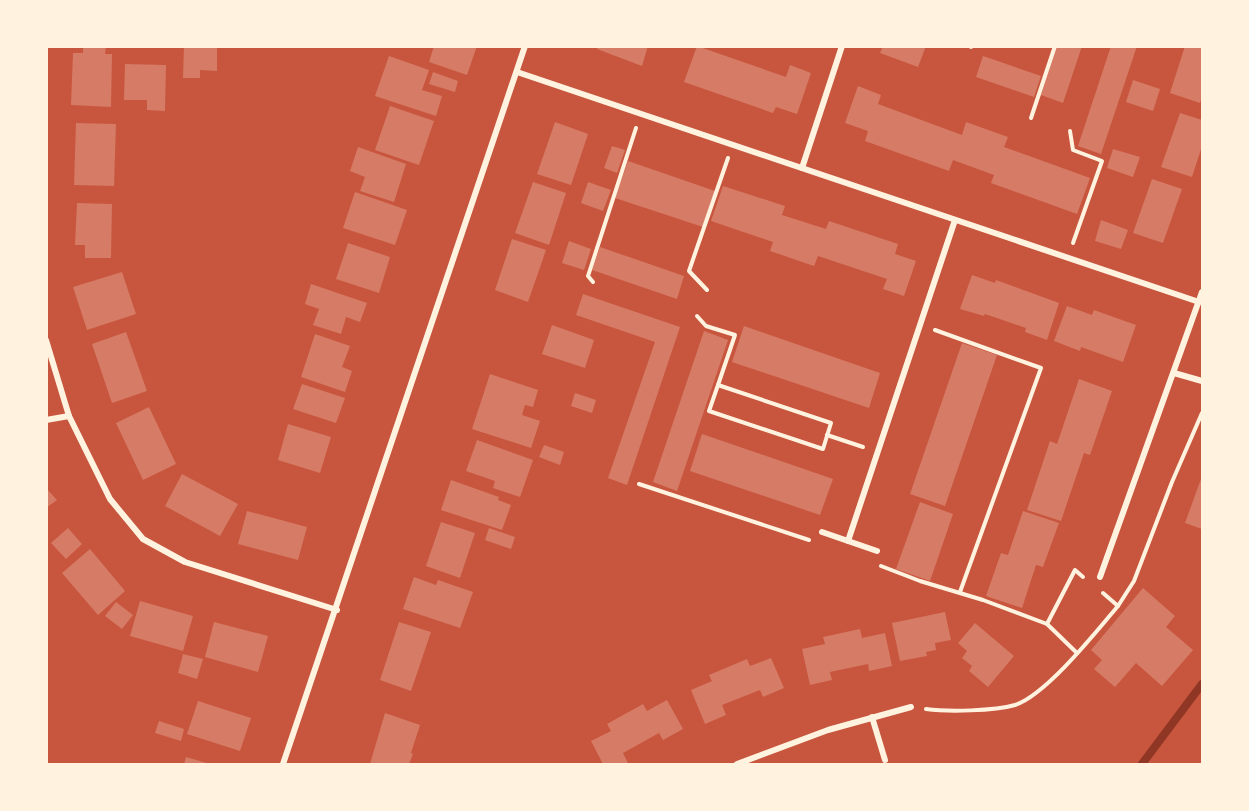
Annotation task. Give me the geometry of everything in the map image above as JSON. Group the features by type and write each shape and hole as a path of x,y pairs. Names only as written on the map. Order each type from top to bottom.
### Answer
{"street":[{"path":"283,765 525,46"},
{"path":"802,168 842,46"},
{"path":"517,72 1199,302"},
{"path":"848,542 955,219"},
{"path":"1100,577 1203,292"},
{"path":"46,340 69,416 110,499 143,539 185,562 337,610"},
{"path":"1174,373 1203,381"},
{"path":"46,420 69,416"},
{"path":"822,532 877,551"},
{"path":"737,765 828,730 911,707"},
{"path":"872,717 885,760"}],"path":[{"path":"1031,118 1055,46"},
{"path":"593,282 588,276 640,113"},
{"path":"1067,258 1102,160 1073,150 1070,131"},
{"path":"707,290 689,270 733,144"},
{"path":"697,316 706,326 735,335 709,411 823,449 831,423 718,385"},
{"path":"920,325 1041,368 960,592"},
{"path":"911,707 935,710 973,710 1016,705 1042,688 1077,653 1119,606 1134,581 1172,483 1203,413"},
{"path":"827,435 878,452"},
{"path":"639,484 810,540"},
{"path":"877,564 1047,624 1077,653"},
{"path":"1047,624 1075,570 1119,606"},
{"path":"1094,586 1100,577"}],"building":[{"path":"83,46 106,46 105,54 112,54 111,107 71,105 73,53 83,53"},
{"path":"184,46 217,46 217,71 200,70 200,78 183,78"},
{"path":"434,46 477,46 467,75 429,62"},
{"path":"598,46 648,46 642,66 597,49"},
{"path":"697,46 786,77 790,65 811,73 797,114 776,107 773,113 684,82"},
{"path":"883,46 926,46 918,67 880,53"},
{"path":"1057,46 1082,46 1063,103 1041,95"},
{"path":"1111,46 1137,46 1101,154 1078,146"},
{"path":"1185,46 1202,46 1200,103 1170,93"},
{"path":"389,56 429,70 422,90 442,96 436,116 375,96"},
{"path":"983,56 1041,76 1034,97 976,77"},
{"path":"125,64 166,65 165,111 147,110 147,100 124,100"},
{"path":"433,72 458,81 455,92 429,84"},
{"path":"1133,80 1160,89 1153,111 1126,102"},
{"path":"858,86 881,95 878,104 962,135 966,122 1008,137 1004,147 1090,178 1077,214 991,183 994,175 953,160 949,171 865,141 868,131 845,123"},
{"path":"390,106 434,121 419,165 375,150"},
{"path":"1180,113 1202,120 1202,146 1192,177 1161,167"},
{"path":"555,122 588,134 571,185 537,174"},
{"path":"76,123 116,124 114,186 74,185"},
{"path":"612,146 625,150 617,173 604,168"},
{"path":"358,147 406,164 394,202 360,191 365,177 350,171"},
{"path":"1113,149 1140,157 1133,177 1107,168"},
{"path":"628,161 715,191 703,227 615,198"},
{"path":"1152,179 1182,189 1163,243 1133,233"},
{"path":"533,182 566,193 549,245 515,233"},
{"path":"588,182 611,190 603,211 581,203"},
{"path":"723,186 785,206 782,215 826,229 829,221 898,244 895,254 916,261 904,296 883,289 887,279 818,256 814,266 770,251 773,242 711,221"},
{"path":"355,192 407,210 395,245 343,228"},
{"path":"77,203 112,204 111,258 85,258 85,245 75,245"},
{"path":"1101,220 1128,230 1121,249 1095,241"},
{"path":"512,239 546,250 528,302 495,290"},
{"path":"569,241 591,249 584,270 562,263"},
{"path":"348,243 390,257 379,293 336,279"},
{"path":"600,247 684,276 677,299 592,270"},
{"path":"122,272 136,314 87,330 73,287"},
{"path":"972,275 995,283 996,280 1059,303 1047,340 1025,332 1026,328 985,314 984,316 960,309"},
{"path":"311,284 367,303 360,322 346,317 341,334 313,325 319,309 305,304"},
{"path":"583,294 680,327 627,485 608,478 655,342 576,315"},
{"path":"1067,306 1092,315 1094,310 1136,325 1123,362 1081,347 1080,351 1054,341"},
{"path":"552,325 594,340 585,368 542,354"},
{"path":"744,326 880,373 869,408 732,362"},
{"path":"704,331 728,340 677,491 653,482"},
{"path":"126,332 147,391 112,403 92,344"},
{"path":"315,334 350,346 342,367 352,371 345,392 301,377"},
{"path":"962,343 997,355 945,506 910,494"},
{"path":"490,374 538,390 533,407 525,405 522,415 540,421 531,448 472,429"},
{"path":"1079,379 1112,391 1090,455 1084,453 1061,521 1027,510 1050,441 1057,444"},
{"path":"302,384 345,398 336,423 293,409"},
{"path":"575,393 596,400 592,413 571,406"},
{"path":"149,407 176,464 143,480 116,423"},
{"path":"288,424 331,437 320,473 278,460"},
{"path":"702,434 833,479 820,515 690,471"},
{"path":"477,440 533,460 520,497 493,488 495,481 466,471"},
{"path":"544,445 564,452 560,465 539,457"},
{"path":"182,474 238,504 220,536 165,506"},
{"path":"451,480 499,497 498,500 511,505 502,530 441,510"},
{"path":"1202,480 1202,529 1185,523"},
{"path":"46,488 57,500 46,508"},
{"path":"920,502 953,514 930,581 896,569"},
{"path":"247,511 307,527 298,560 238,544"},
{"path":"1023,511 1059,523 1043,567 1036,565 1022,608 986,596 1001,553 1008,555"},
{"path":"441,522 475,533 460,578 426,566"},
{"path":"68,528 82,544 66,559 51,543"},
{"path":"489,528 515,537 511,549 485,540"},
{"path":"90,549 125,591 98,615 62,573"},
{"path":"414,577 436,585 438,580 473,592 460,628 403,609"},
{"path":"1143,588 1175,616 1166,627 1193,650 1162,686 1136,663 1115,687 1094,669 1102,660 1091,650"},
{"path":"140,601 193,616 183,651 130,636"},
{"path":"116,602 133,615 122,629 105,616"},
{"path":"945,612 951,640 935,643 936,650 926,652 927,656 900,661 892,623"},
{"path":"214,622 268,636 258,672 205,657"},
{"path":"399,622 431,632 411,691 380,680"},
{"path":"975,623 1014,656 988,687 969,671 972,666 962,658 967,651 958,643"},
{"path":"860,629 862,638 885,633 892,666 869,671 868,664 830,672 832,680 810,685 802,649 825,644 823,637"},
{"path":"183,654 203,659 197,679 178,673"},
{"path":"771,658 784,688 763,697 760,690 722,705 726,715 705,724 691,690 712,681 709,675 747,659 750,666"},
{"path":"667,700 683,729 663,740 659,733 623,753 628,763 603,764 591,741 611,731 607,724 643,704 647,711"},
{"path":"198,701 251,718 240,751 187,734"},
{"path":"385,713 420,725 409,764 370,764"},
{"path":"159,721 184,729 181,741 155,733"},
{"path":"186,757 210,764 184,764"}],"waterway":[{"path":"1142,764 1202,684"}]}
